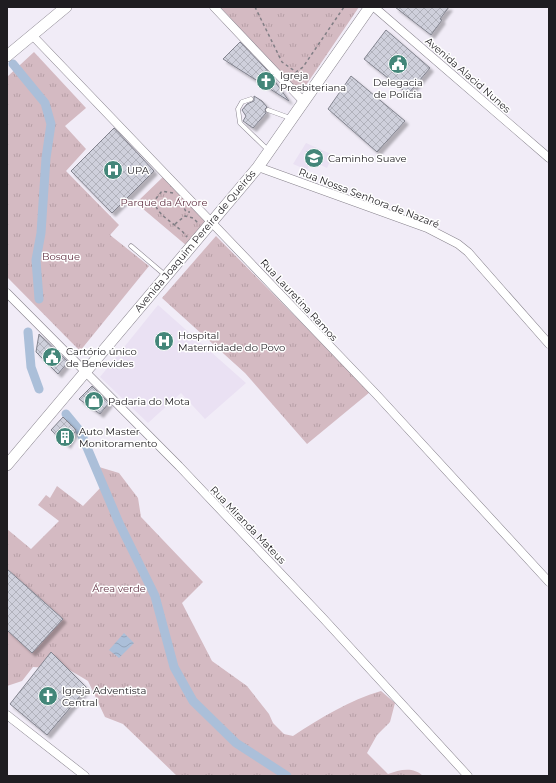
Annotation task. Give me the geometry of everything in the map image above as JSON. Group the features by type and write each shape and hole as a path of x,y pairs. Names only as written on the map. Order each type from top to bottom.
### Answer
{"main road":[{"path":"7,56 65,7"},
{"name":"Avenida Joaquim Pereira de Queirós","path":"7,465 167,277 258,167 370,7"}],"street":[{"path":"214,7 304,102"},
{"name":"Avenida Alacid Nunes","path":"374,7 549,158"},
{"name":"Rua Lauretina Ramos","path":"32,35 180,190 209,226 465,489 549,582"},
{"name":"Rua Nossa Senhora de Nazaré","path":"258,167 427,228 458,244 478,263 549,344"},
{"name":"Rua Miranda Mateus","path":"7,293 179,466 317,612 468,776"},
{"path":"7,715 85,776"}],"lane":[{"path":"251,99 242,102 238,109 240,123 270,151"},
{"path":"268,110 292,119"},
{"path":"131,246 167,277"}],"path":[{"path":"255,7 282,62 296,72 303,67 344,7"},
{"path":"180,190 170,193 166,190 162,191 154,201 159,212 182,230 193,245"},
{"path":"175,224 185,216 209,226"}],"shaded area":[{"name":"Caminho Suave","path":"306,143 333,155 327,168 312,161 307,170 293,164"},
{"name":"Hospital Maternidade do Povo","path":"158,305 246,383 205,419 181,393 148,423 100,377"}],"green space":[{"path":"220,7 359,7 300,94"},
{"name":"Bosque","path":"34,52 86,108 65,126 86,149 66,171 119,225 110,235 149,266 80,351 7,277 7,77"},
{"name":"Parque da Árvore","path":"164,176 209,220 187,246 136,203"},
{"path":"216,236 370,392 307,444 245,373 162,298"},
{"name":"Área verde","path":"99,467 119,473 138,498 141,517 203,582 182,603 212,661 247,686 269,714 273,723 284,734 293,736 336,710 358,699 381,691 395,703 390,722 377,735 367,753 388,774 401,770 410,770 423,776 177,776 123,724 105,717 88,681 68,669 33,667 22,681 7,686 7,630 63,619 7,569 7,529 31,549 59,521 38,505 46,495 50,498 57,486 83,506 104,484"}],"water":[{"path":"124,633 134,643 119,658 109,650"}],"building":[{"path":"395,7 449,7 431,35"},
{"name":"Delegacia de Polícia","path":"386,30 430,68 408,94 364,59"},
{"name":"Igreja Presbiteriana","path":"240,42 266,69 289,101 223,59"},
{"path":"351,76 405,121 377,152 328,109"},
{"path":"254,96 262,101 267,107 265,109 266,113 253,128 243,121 246,116 242,110 247,104 254,101"},
{"name":"UPA","path":"114,128 154,171 112,213 71,171"},
{"name":"Cartório único de Benevides","path":"39,334 68,362 58,374 36,352"},
{"name":"Padaria do Mota","path":"92,386 109,403 100,414 79,399"},
{"name":"Auto Master Monitoramento","path":"63,417 76,430 67,445 51,430"},
{"path":"7,569 63,619 32,653 7,630"},
{"name":"Igreja Adventista Central","path":"51,652 87,688 47,735 10,704"}],"waterway":[{"path":"13,64 45,103 51,124 46,158 41,233 36,260 39,299"},
{"path":"28,332 31,367 39,389"},
{"path":"66,414 80,431 119,523 155,596 174,667 193,701 236,743 287,776"}],"place":[{"name":"Delegacia de Polícia","path":"398,64"},
{"name":"Igreja Presbiteriana","path":"266,81"},
{"name":"Caminho Suave","path":"314,158"},
{"name":"UPA","path":"113,170"},
{"name":"Hospital Maternidade do Povo","path":"164,341"},
{"name":"Cartório único de Benevides","path":"52,357"},
{"name":"Padaria do Mota","path":"94,401"},
{"name":"Auto Master Monitoramento","path":"65,437"},
{"name":"Igreja Adventista Central","path":"48,696"}]}
